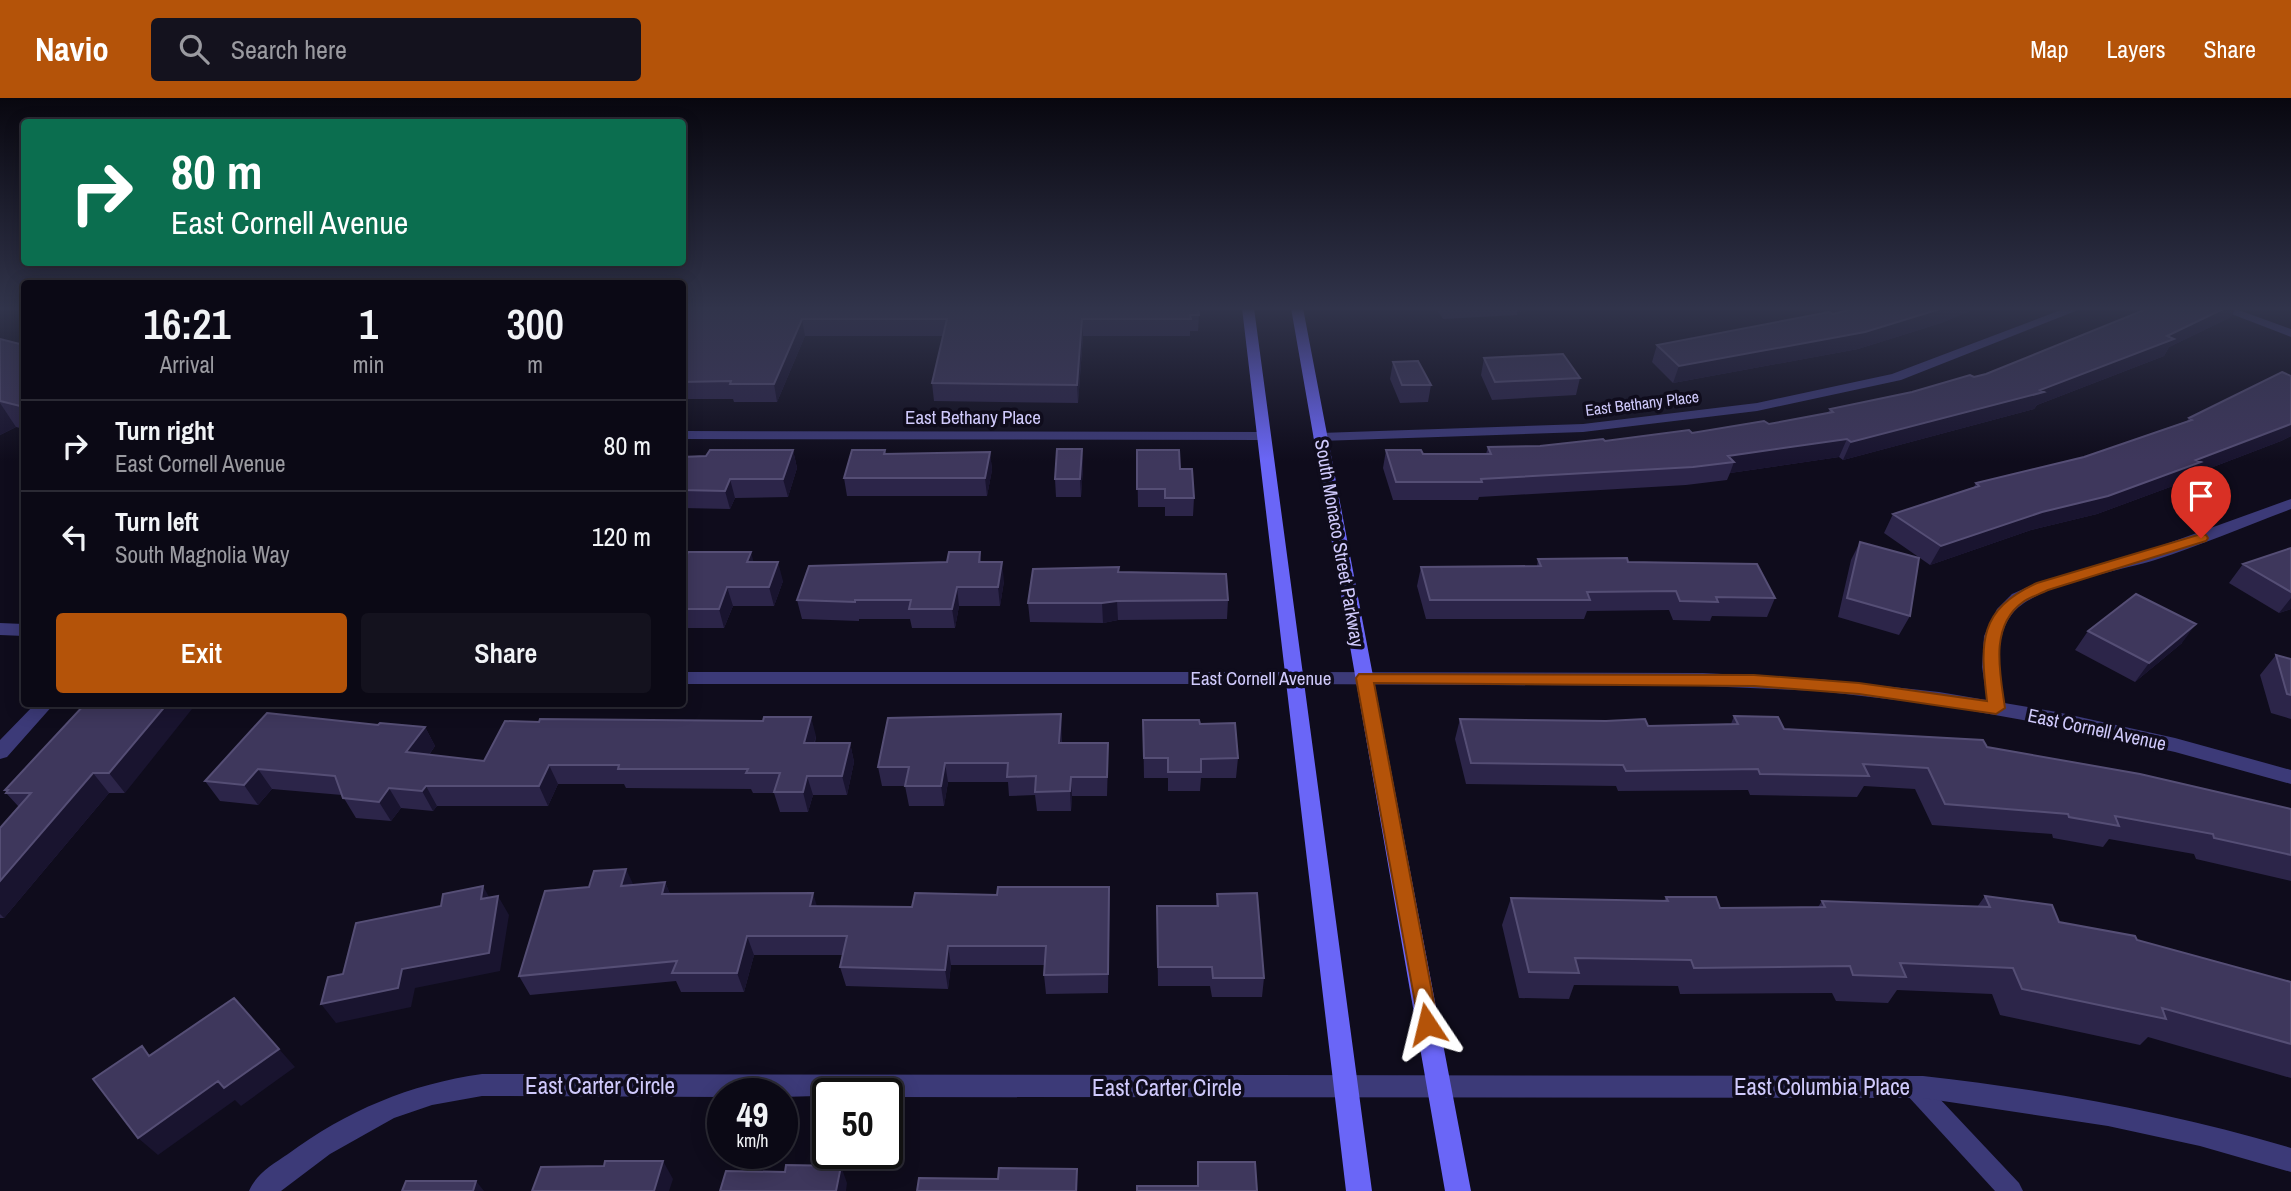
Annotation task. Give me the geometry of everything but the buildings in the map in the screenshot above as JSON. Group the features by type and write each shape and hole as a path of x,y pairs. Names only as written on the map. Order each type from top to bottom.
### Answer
{"main road":[{"path":"1254,359 1360,1191"},
{"name":"South Monaco Street Parkway","path":"1306,359 1458,1191"}],"street":[{"name":"East Bethany Place","path":"1320,436 1583,428 1757,407 1896,377 1943,359"},
{"name":"East Bethany Place","path":"686,435 1264,436"},
{"path":"1996,708 1991,667 1993,636 2003,613 2018,598 2043,587 2151,556 2291,504"},
{"path":"0,629 21,630"},
{"name":"East Cornell Avenue","path":"686,678 1754,680 1859,689 1996,708 2134,735 2291,777"},
{"path":"0,752 42,707"},
{"name":"East Carter Circle","path":"262,1191 327,1139 357,1121 397,1104 449,1089 482,1085 1346,1087"},
{"name":"East Columbia Place","path":"1346,1087 1913,1087 1988,1093 2081,1108 2172,1126 2291,1160"}],"lane":[{"path":"1913,1087 2011,1191"}],"route":[{"path":"1427,1024 1364,678 1754,680 1922,696 1996,708 1991,667 1993,636 2003,613 2018,598 2043,587 2151,556 2201,538"}]}
